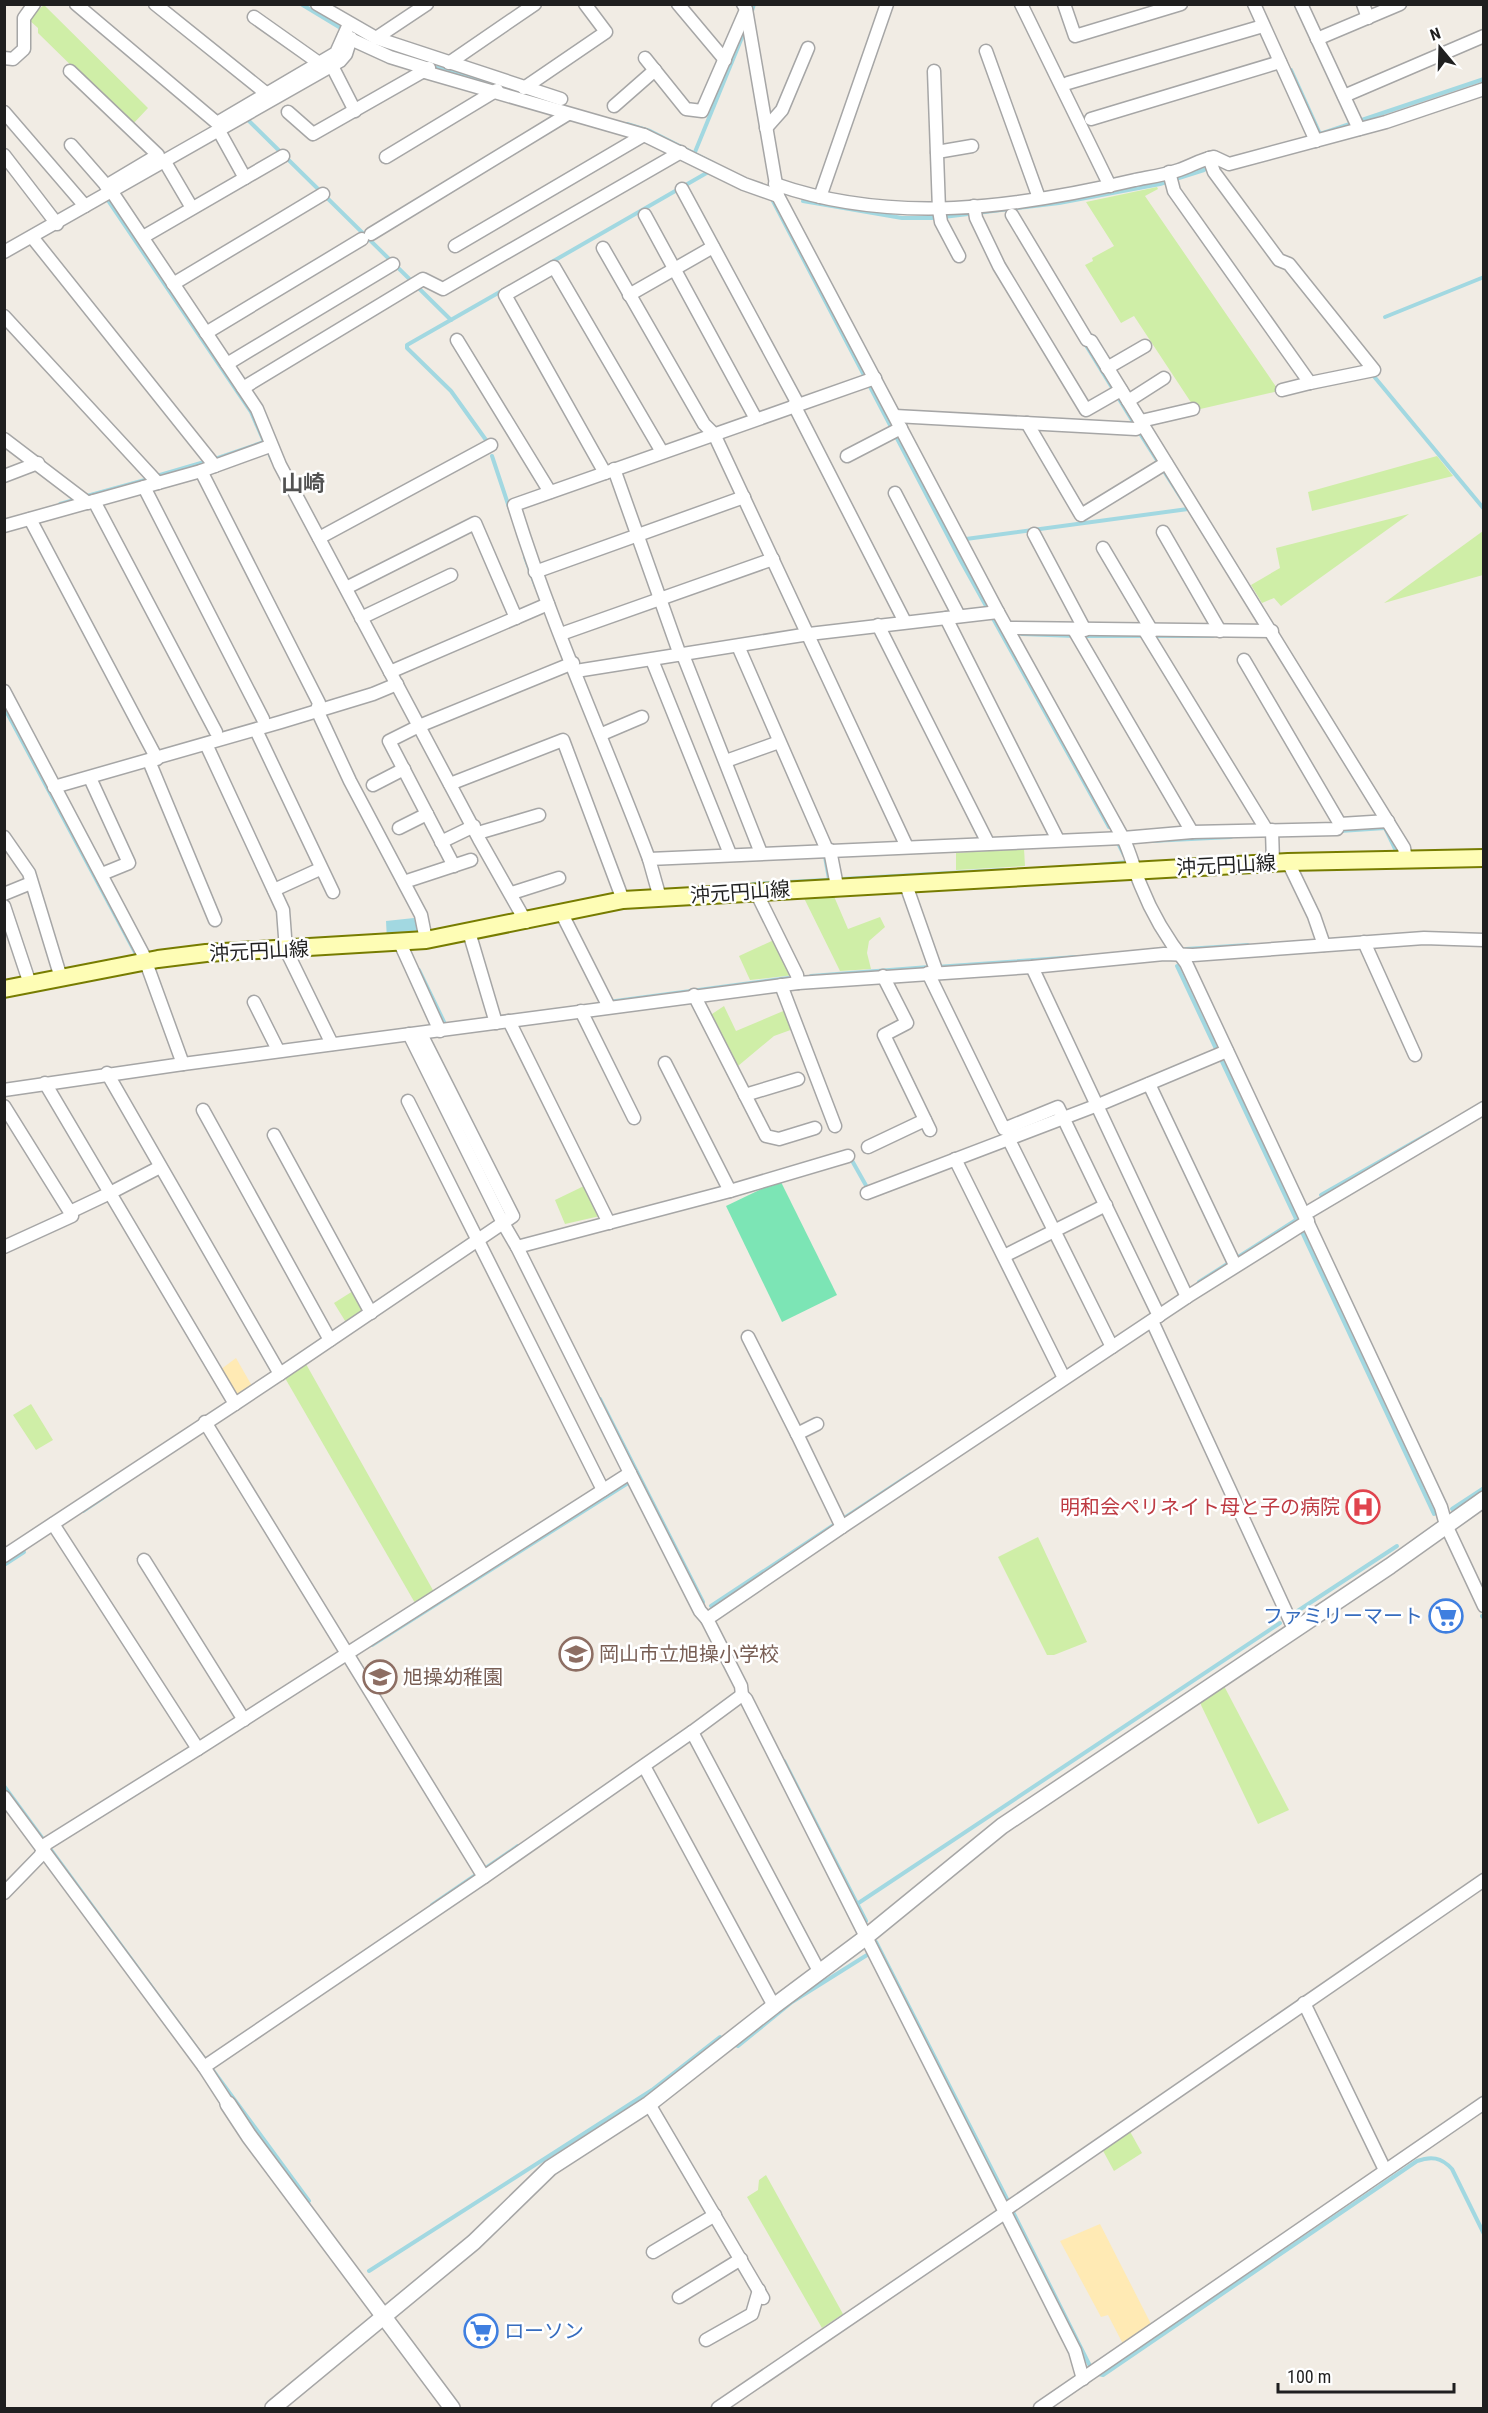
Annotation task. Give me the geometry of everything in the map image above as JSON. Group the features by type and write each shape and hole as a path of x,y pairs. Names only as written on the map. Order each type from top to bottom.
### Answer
{"main road":[{"name":"沖元円山線","path":"4,989 28,979 143,958 286,945 399,943 426,935 469,932 523,916 562,914 622,895 659,892 756,892 836,881 905,882 1135,870 1277,859 1405,854 1484,858"}],"street":[{"path":"6,58 13,59 25,47 24,18 34,4"},
{"path":"76,4 217,123 336,53 348,34"},
{"path":"155,4 267,94"},
{"path":"376,38 427,4"},
{"path":"288,112 313,134 430,66 449,63 535,4"},
{"path":"524,88 606,32 585,4"},
{"path":"678,4 725,60"},
{"path":"820,197 887,4"},
{"path":"1021,4 1110,186"},
{"path":"1064,4 1075,36 1181,4"},
{"path":"1254,4 1315,137"},
{"path":"1301,4 1357,125"},
{"path":"1363,4 1368,18"},
{"path":"1317,39 1400,4"},
{"path":"319,5 348,34 390,57 430,66 498,87 568,114 644,135 744,184 940,215 975,211 1110,186 1171,179 1209,158 1214,157 1222,164 1229,165 1315,137 1484,89"},
{"path":"645,58 686,109 702,111 725,60 744,7"},
{"path":"744,7 777,190 871,380 895,416 896,431 993,612 1008,628 1123,838 1162,932 1186,963 1222,1053 1442,1507 1446,1525 1484,1606"},
{"path":"254,17 319,63"},
{"path":"1068,83 1263,26"},
{"path":"348,34 376,38 430,66"},
{"path":"5,251 32,237 83,204 165,162 332,66 346,54 348,34"},
{"path":"1344,96 1484,36"},
{"path":"766,128 782,110 808,48"},
{"path":"986,51 1039,198"},
{"path":"1091,119 1280,62"},
{"path":"449,63 498,87 524,88 561,99"},
{"path":"332,66 354,111"},
{"path":"614,106 655,70"},
{"path":"70,71 158,155 107,192"},
{"path":"934,71 940,215 959,256"},
{"path":"386,157 498,87"},
{"path":"206,333 568,114"},
{"path":"8,122 83,204"},
{"path":"219,131 245,178"},
{"path":"455,246 644,135"},
{"path":"71,145 143,237 257,409 267,447 346,588 390,672 393,686 415,728 450,784 507,892 512,893 559,878"},
{"path":"937,152 972,146"},
{"path":"243,388 423,279 443,289 681,152"},
{"path":"4,155 55,221"},
{"path":"143,237 283,156"},
{"path":"1209,158 1215,172 1279,260 1289,264 1374,370 1281,390"},
{"path":"165,162 192,208"},
{"path":"1171,179 1310,383"},
{"path":"682,189 796,405 904,622"},
{"path":"173,284 323,194"},
{"path":"975,211 999,266 1086,410 1120,394 1164,378"},
{"path":"645,214 756,419"},
{"path":"1012,215 1087,340 1091,341 1161,465 1268,631 1405,854"},
{"path":"32,237 215,466"},
{"path":"628,295 713,247"},
{"path":"603,248 704,424 714,434 907,847"},
{"path":"227,364 393,264"},
{"path":"662,452 554,267 505,295 609,471 637,536 761,853"},
{"path":"4,316 158,483"},
{"path":"457,340 550,492"},
{"path":"1107,368 1145,346"},
{"path":"659,892 602,734 535,572 514,505 871,380"},
{"path":"895,416 1140,426 1193,409"},
{"path":"1027,423 1081,515 1161,465"},
{"path":"847,456 896,431"},
{"path":"4,439 91,502 216,732"},
{"path":"319,538 491,446"},
{"path":"4,526 201,471 267,447"},
{"path":"4,476 38,463"},
{"path":"201,471 318,707 350,781 404,882 426,935"},
{"path":"144,488 260,724 320,869 333,892"},
{"path":"895,492 1058,840"},
{"path":"535,572 744,497"},
{"path":"30,519 154,757 215,920"},
{"path":"346,588 475,523 516,618"},
{"path":"1163,532 1220,631"},
{"path":"1034,534 1078,633 1192,832"},
{"path":"1103,548 1148,634 1271,832 1277,859 1324,942"},
{"path":"561,634 773,559"},
{"path":"361,618 451,575"},
{"path":"390,672 548,604"},
{"path":"454,866 389,741 415,728 574,667 652,660 809,634 993,612"},
{"path":"878,625 988,843"},
{"path":"1008,628 1078,633 1148,634 1268,631"},
{"path":"738,646 830,854 836,881"},
{"path":"652,660 730,854"},
{"path":"1244,660 1340,824"},
{"path":"54,787 206,744 260,724 393,686"},
{"path":"4,691 102,874 143,958 183,1061"},
{"path":"602,734 642,717"},
{"path":"450,784 563,740 622,895"},
{"path":"726,762 779,742"},
{"path":"206,744 283,910 286,945 332,1041"},
{"path":"373,785 404,769"},
{"path":"90,778 129,863 102,874"},
{"path":"399,828 427,814"},
{"path":"441,842 472,829 538,815"},
{"path":"650,862 730,854 830,854 907,847 1123,838 1192,832 1336,829 1340,824 1384,821"},
{"path":"4,837 29,873 59,973"},
{"path":"404,882 471,860"},
{"path":"274,890 320,869"},
{"path":"905,882 933,970 1004,1129 1058,1107 1062,1114 1106,1205 1294,1629"},
{"path":"4,894 31,883"},
{"path":"756,892 798,979"},
{"path":"512,893 523,916"},
{"path":"4,906 28,979"},
{"path":"562,914 608,1004"},
{"path":"469,932 496,1020"},
{"path":"4,1090 183,1061 332,1041 415,1034 439,1027 496,1020 509,1021 581,1011 608,1004 781,985 798,979 883,976 933,970 1032,967 1324,942 1424,938 1484,940"},
{"path":"1364,942 1415,1055"},
{"path":"399,943 439,1027"},
{"path":"1032,967 1185,1294"},
{"path":"868,1147 927,1125 884,1035 907,1023 883,976"},
{"path":"781,985 836,1126"},
{"path":"694,995 766,1136 779,1139 815,1128"},
{"path":"254,1002 277,1048"},
{"path":"581,1011 634,1118"},
{"path":"509,1021 607,1219"},
{"path":"4,1556 371,1313 478,1245 513,1216 415,1034"},
{"path":"867,1193 1008,1138 1094,1101 1149,1084 1222,1053"},
{"path":"665,1063 728,1187"},
{"path":"107,1073 280,1374"},
{"path":"746,1095 798,1079"},
{"path":"45,1083 235,1404"},
{"path":"1149,1084 1234,1261"},
{"path":"408,1101 478,1245 603,1490"},
{"path":"4,1106 72,1216 4,1247"},
{"path":"707,1618 840,1523 1062,1375 1110,1344 1156,1319 1185,1294 1234,1261 1303,1222 1484,1108"},
{"path":"203,1110 330,1340"},
{"path":"274,1135 371,1313"},
{"path":"1008,1138 1110,1344"},
{"path":"517,1247 607,1219 848,1156"},
{"path":"955,1159 1062,1375"},
{"path":"70,1212 160,1167"},
{"path":"1004,1256 1106,1205"},
{"path":"503,1223 700,1611 707,1618 741,1686 742,1695 1007,2209 1075,2350 1090,2374"},
{"path":"748,1337 840,1523"},
{"path":"205,1422 482,1873"},
{"path":"797,1434 817,1424"},
{"path":"4,1893 46,1845 350,1656 630,1473"},
{"path":"273,2409 474,2242 550,2168 649,2104 866,1937 1002,1826 1390,1566 1484,1499"},
{"path":"53,1524 198,1749"},
{"path":"144,1560 244,1720"},
{"path":"208,2065 482,1873 644,1766 742,1695"},
{"path":"692,1732 820,1973"},
{"path":"644,1766 774,2006"},
{"path":"4,1797 46,1845 208,2065 228,2104 249,2136 452,2409"},
{"path":"718,2409 1484,1880"},
{"path":"1304,2003 1385,2170"},
{"path":"1040,2409 1484,2103"},
{"path":"649,2104 761,2294 752,2314 706,2340"},
{"path":"652,2252 714,2215"},
{"path":"679,2297 741,2259"}],"green space":[{"path":"44,5 148,108 132,125 38,33 38,28 28,19"},
{"path":"1157,187 1158,189 1145,196 1279,391 1196,410 1134,316 1121,323 1085,265 1093,261 1092,258 1114,246 1086,202"},
{"path":"1437,456 1453,476 1312,511 1308,492"},
{"path":"1409,514 1281,606 1274,598 1262,603 1251,585 1280,568 1276,548"},
{"path":"1483,531 1483,575 1384,603"},
{"path":"1024,849 1025,866 956,870 956,853"},
{"path":"802,894 833,894 848,929 880,917 885,927 869,941 867,953 871,969 840,971"},
{"path":"776,939 794,975 750,980 739,956"},
{"path":"724,1006 736,1031 788,1009 796,1028 774,1036 738,1066 709,1016"},
{"path":"780,1180 837,1295 782,1322 726,1206"},
{"path":"586,1185 600,1216 565,1224 555,1200"},
{"path":"353,1291 363,1309 362,1314 347,1324 334,1303"},
{"path":"306,1364 434,1592 415,1603 285,1378"},
{"path":"31,1404 53,1440 36,1450 13,1415"},
{"path":"1038,1537 1087,1642 1054,1655 1047,1655 998,1557"},
{"path":"1223,1684 1289,1810 1258,1824 1201,1705 1201,1699"},
{"path":"1128,2128 1142,2153 1114,2171 1101,2147"},
{"path":"766,2175 843,2314 822,2328 747,2197 758,2190 759,2180"}],"sand":[{"path":"236,1358 252,1386 236,1397 220,1370"},
{"path":"1100,2224 1151,2324 1123,2344 1108,2315 1101,2317 1060,2241"}],"water":[{"path":"414,918 420,937 387,940 386,921"}],"waterway":[{"path":"301,4 344,30"},
{"path":"752,11 754,4"},
{"path":"695,152 745,30"},
{"path":"431,66 490,84"},
{"path":"1291,70 1320,134 1484,79"},
{"path":"245,117 451,320"},
{"path":"627,124 650,131 715,164"},
{"path":"803,201 902,218 935,218 1059,203 1160,184 1204,170"},
{"path":"550,263 710,171"},
{"path":"105,196 251,412 272,460"},
{"path":"773,201 961,561 1109,827"},
{"path":"1385,317 1484,277"},
{"path":"486,440 451,391 407,348 407,345 505,289"},
{"path":"1084,342 1135,425"},
{"path":"1372,374 1484,509"},
{"path":"1139,432 1183,501"},
{"path":"218,458 264,442"},
{"path":"492,456 509,507"},
{"path":"160,475 201,463"},
{"path":"87,496 145,480"},
{"path":"60,504 74,500"},
{"path":"966,539 1188,509"},
{"path":"525,557 536,587"},
{"path":"1022,634 1075,636"},
{"path":"1085,636 1144,636"},
{"path":"1151,636 1213,636"},
{"path":"4,707 137,956"},
{"path":"1384,826 1397,853"},
{"path":"1340,831 1385,828"},
{"path":"1151,841 1231,837"},
{"path":"1117,841 1124,855"},
{"path":"825,857 829,879"},
{"path":"1098,865 1127,862"},
{"path":"753,884 1003,870"},
{"path":"1186,949 1248,945"},
{"path":"936,967 1076,957"},
{"path":"1177,966 1298,1223"},
{"path":"811,976 929,967"},
{"path":"419,970 446,1026"},
{"path":"608,1002 788,978"},
{"path":"1321,1195 1430,1133"},
{"path":"850,1157 868,1189"},
{"path":"1199,1282 1296,1220"},
{"path":"1301,1230 1434,1514"},
{"path":"600,1399 703,1602"},
{"path":"711,1606 911,1474"},
{"path":"372,1645 628,1483"},
{"path":"1452,1509 1484,1488"},
{"path":"83,1511 110,1493"},
{"path":"1296,1612 1397,1546"},
{"path":"4,1565 24,1552"},
{"path":"857,1904 1280,1623"},
{"path":"784,1761 866,1921"},
{"path":"4,1786 309,2201"},
{"path":"432,1905 518,1846"},
{"path":"876,1942 1009,2203"},
{"path":"735,2044 738,2046 792,2002 867,1955"},
{"path":"369,2271 652,2090 720,2037"},
{"path":"1012,2210 1090,2366 1098,2374 1103,2375 1417,2161 1427,2158 1436,2159 1452,2169 1484,2234"}],"place":[{"name":"明和会ペリネイト母と子の病院","path":"1363,1507"},
{"name":"ファミリーマート","path":"1446,1616"},
{"name":"岡山市立旭操小学校","path":"576,1654"},
{"name":"旭操幼稚園","path":"380,1677"},
{"name":"ローソン","path":"481,2331"}],"district":[{"name":"山崎","path":"303,483"}]}
